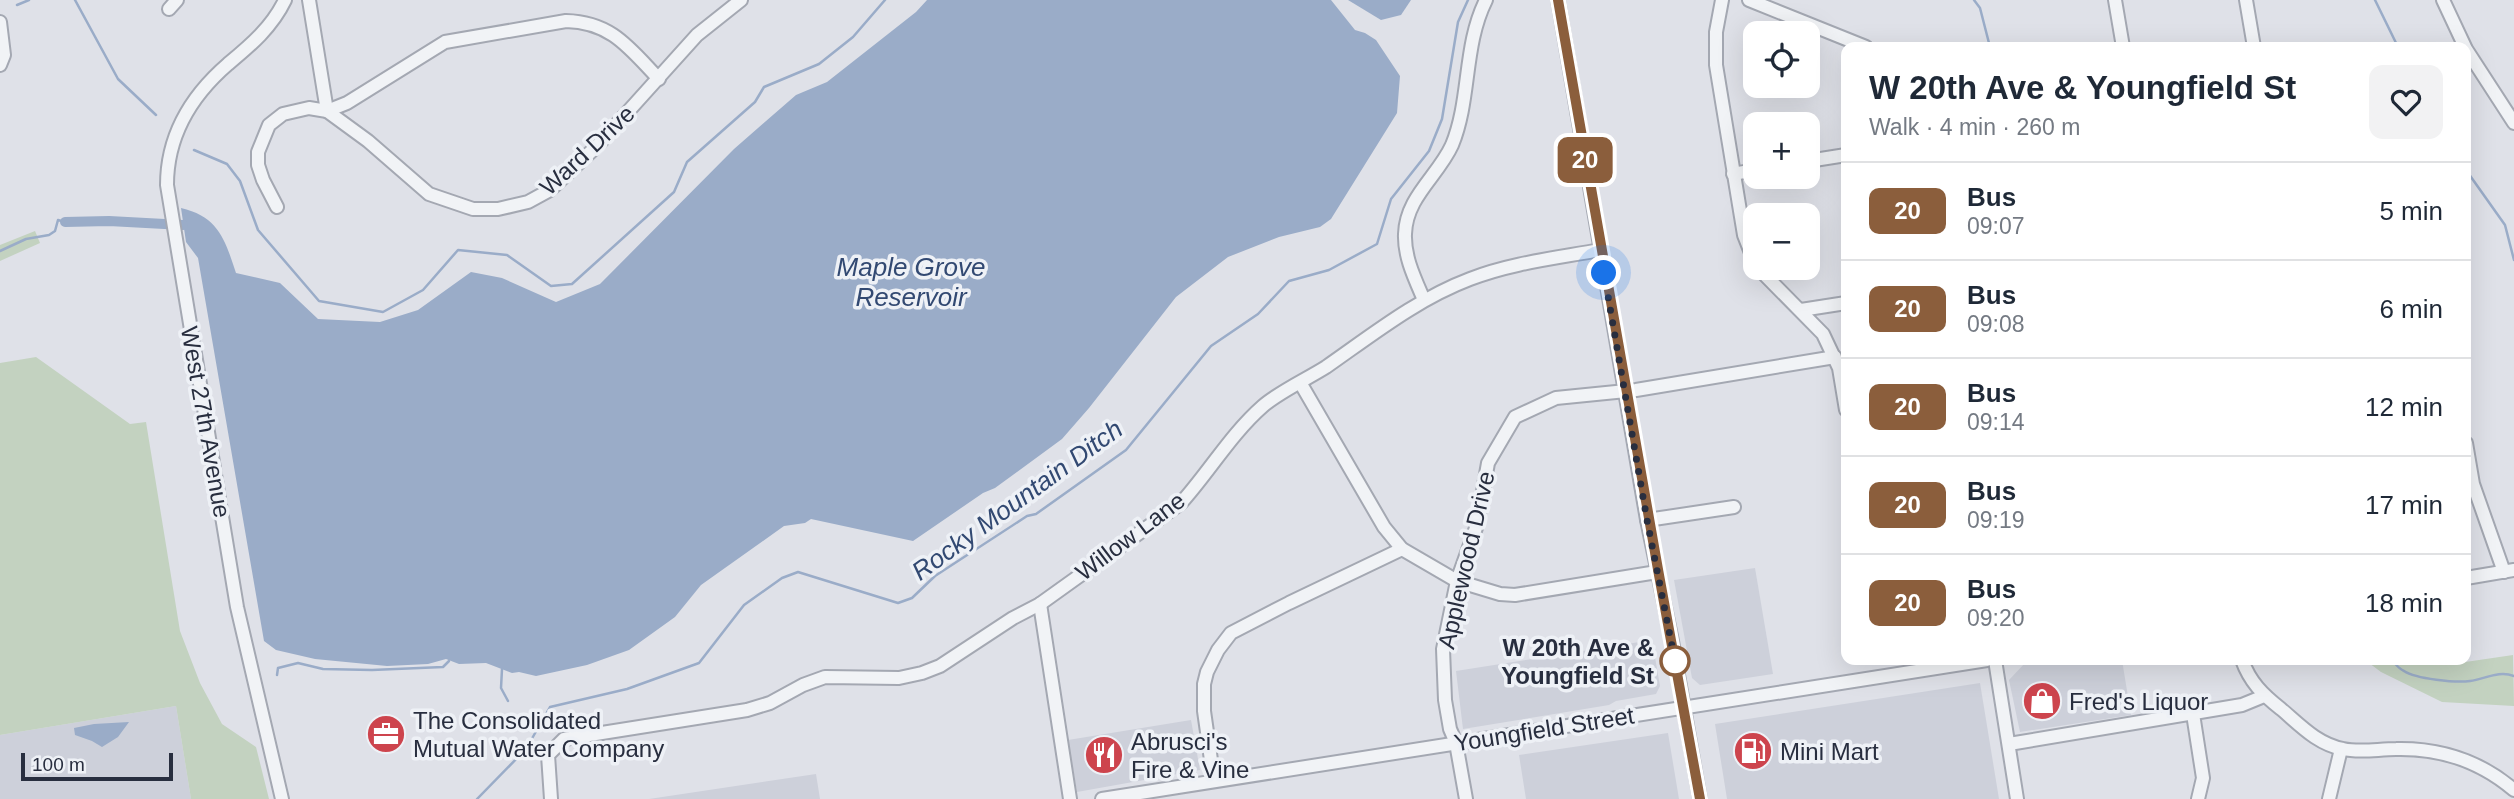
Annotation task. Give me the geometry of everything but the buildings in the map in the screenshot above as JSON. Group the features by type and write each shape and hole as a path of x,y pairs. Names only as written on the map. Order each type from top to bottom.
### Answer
{"street":[{"name":"West 27th Avenue","path":"282,799 239,617 168,199 169,157 182,120 205,87 263,33 285,0"},
{"path":"309,0 327,111"},
{"name":"Ward Drive","path":"327,111 368,141 429,194 473,209 498,209 528,202 550,190 597,146 697,36 741,0"},
{"path":"1424,300 1407,255 1405,233 1409,213 1418,194 1444,159 1458,129 1472,38 1486,0"},
{"path":"1558,0 1647,520 1700,799"},
{"path":"1722,0 1716,32 1716,57 1743,229"},
{"path":"1749,0 1854,42"},
{"path":"2115,0 2122,42"},
{"path":"2246,0 2252,42"},
{"path":"2443,0 2462,42"},
{"path":"277,207 262,180 258,165 261,140 270,125 283,114 309,108 327,111 347,103 445,42 566,21 584,22 601,26 615,35 659,79"},
{"path":"0,22 4,55 0,65"},
{"path":"2471,57 2514,123"},
{"path":"1820,159 1841,156"},
{"path":"1733,174 1743,172"},
{"name":"Willow Lane","path":"551,799 548,755 564,739 747,710 770,703 803,685 825,677 887,679 922,673 940,666 1013,618 1040,604 1181,503 1237,432 1265,404 1301,384 1424,300 1471,278 1600,250"},
{"path":"1770,280 1823,334 1841,376"},
{"path":"1801,310 1841,304"},
{"name":"Applewood Drive","path":"1466,799 1457,743 1450,729 1445,700 1443,649 1457,581 1477,525 1488,463 1515,417 1556,397 1636,390 1835,357"},
{"path":"1301,384 1384,527 1402,549 1457,581 1500,594 1515,595 1657,572"},
{"path":"2471,472 2473,484 2509,571 2471,577"},
{"path":"1647,520 1734,507"},
{"path":"1214,781 1204,711 1204,684 1218,650 1231,633 1402,549"},
{"path":"1040,604 1070,799"},
{"name":"Youngfield Street","path":"1102,799 1683,708 1924,665"},
{"path":"1996,665 2017,799"},
{"path":"2244,665 2251,682 2264,696 2318,740 2341,749 2437,751 2472,762 2514,790"},
{"path":"2009,744 2242,705 2264,696"},
{"path":"2193,714 2203,778 2198,799"},
{"path":"2329,799 2341,749"}],"shaded area":[{"path":"1755,568 1773,674 1700,685 1692,678 1674,580"},
{"path":"1652,640 1660,686 1656,694 1616,701 1609,705 1463,729 1456,671"},
{"path":"2023,665 2123,665 2131,715 2020,732 2009,680"},
{"path":"1980,683 1999,799 1727,799 1715,724"},
{"path":"176,706 191,799 0,799 0,735"},
{"path":"1191,720 1200,770 1077,792 1068,740"},
{"path":"1668,733 1679,799 1526,799 1519,755"},
{"path":"816,774 820,799 649,799"}],"green space":[{"path":"35,231 40,243 0,261 0,245"},
{"path":"36,357 130,424 146,422 180,631 200,683 222,724 256,747 269,799 191,799 176,706 0,735 0,363"},
{"path":"2513,655 2514,706 2442,702 2372,665 2471,665 2471,661"}],"water":[{"name":"Maple Grove Reservoir","path":"927,0 1331,0 1355,30 1376,40 1400,76 1397,113 1331,219 1320,227 1279,237 1228,257 1176,297 1062,439 995,488 983,493 913,541 811,519 805,523 784,526 701,585 675,617 629,650 587,665 536,676 512,673 486,663 459,664 446,659 428,664 387,666 315,659 276,650 264,641 198,258 186,242 181,208 204,217 219,232 236,273 280,283 318,319 380,322 418,310 471,272 502,278 556,302 600,284 734,149 796,95 827,82 916,12"},
{"path":"1348,0 1411,0 1401,15 1381,20"},
{"path":"129,722 118,737 102,747 75,735 74,728"}],"waterway":[{"name":"Rocky Mountain Ditch","path":"17,5 29,0"},
{"name":"Rocky Mountain Ditch","path":"75,0 118,79 156,115"},
{"name":"Rocky Mountain Ditch","path":"194,150 227,164 240,181 258,230 319,301 383,312 423,290 458,250 507,255 551,286 572,284 674,192 687,162 755,102 764,87 819,64 853,37 885,0"},
{"name":"Rocky Mountain Ditch","path":"477,799 526,749 550,707 627,689 699,663 744,605 782,578 798,572 898,603 912,598 935,576 1027,516 1036,514 1126,450 1211,346 1258,314 1289,281 1329,270 1377,244 1391,199 1429,151 1442,119 1458,22 1468,0"},
{"path":"1974,0 1980,8 1989,42"},
{"path":"2375,0 2396,42"},
{"path":"2471,177 2505,225 2514,260"},
{"path":"0,251 26,239 49,235 55,231 58,220 65,222"},
{"path":"65,222 109,221 183,225"},
{"path":"277,675 278,668 298,663 323,669 372,670 443,667 449,661"},
{"path":"2396,665 2410,674 2436,680 2476,680 2497,674 2514,676"},
{"path":"502,669 501,688 508,701"}],"bus line":[{"name":"20","path":"1558,0 1647,520 1700,799"}],"place":[{"name":"W 20th Ave & Youngfield St","path":"1675,661"},
{"name":"Fred's Liquor","path":"2042,701"},
{"name":"The Consolidated Mutual Water Company","path":"386,734"},
{"name":"Mini Mart","path":"1753,751"},
{"name":"Abrusci's Fire & Vine","path":"1104,755"}],"route":[{"path":"1604,273 1647,520 1675,661"}]}
